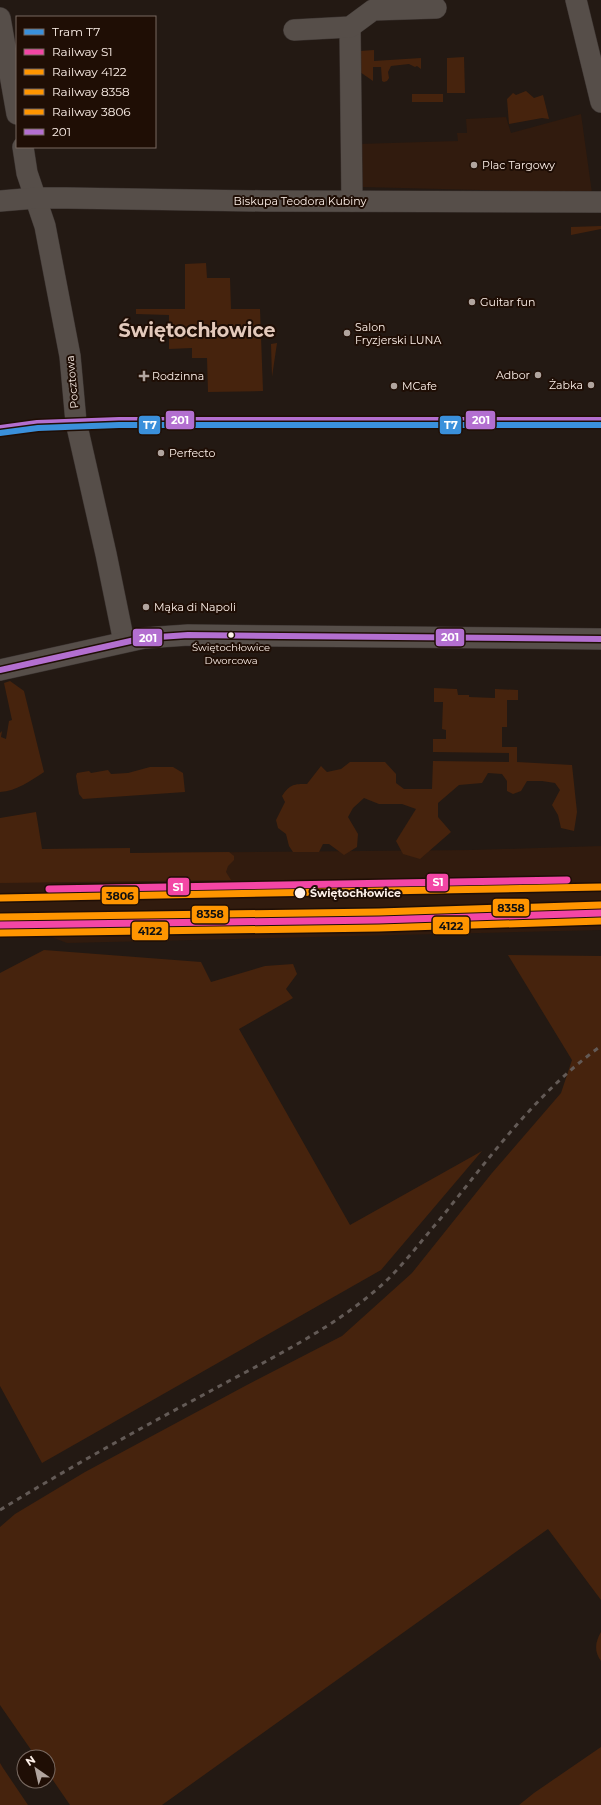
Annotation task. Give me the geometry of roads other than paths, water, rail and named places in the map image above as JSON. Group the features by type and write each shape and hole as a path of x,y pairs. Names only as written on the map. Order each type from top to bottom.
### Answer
{"street":[{"path":"576,0 601,102"},
{"path":"294,30 350,27 373,10 436,8"},
{"path":"0,18 16,108"},
{"path":"350,27 352,201"},
{"name":"Pocztowa","path":"23,148 27,173 45,226 70,356 76,422 124,642"},
{"name":"Biskupa Teodora Kubiny","path":"0,201 36,198 263,201 601,202"},
{"path":"0,670 144,638 224,634 601,639"}],"railway":[{"path":"0,1510 127,1436 294,1346 357,1306 385,1282 402,1264 515,1126 556,1084 601,1046"}],"tram line":[{"name":"T7","path":"0,433 38,428 119,425 601,425"}],"rail line":[{"name":"S1","path":"49,889 567,880"},
{"name":"3806","path":"0,898 601,887"},
{"name":"8358","path":"0,917 379,912 601,905"},
{"name":"S1","path":"0,925 379,920 601,913"},
{"name":"4122","path":"0,933 379,928 601,921"}],"place":[{"name":"Plac Targowy","path":"474,165"},
{"name":"Guitar fun","path":"472,302"},
{"name":"Salon Fryzjerski LUNA","path":"347,333"},
{"name":"Adbor","path":"538,375"},
{"name":"Rodzinna","path":"144,376"},
{"name":"Żabka","path":"591,385"},
{"name":"MCafe","path":"394,386"},
{"name":"Perfecto","path":"161,453"},
{"name":"Mąka di Napoli","path":"146,607"},
{"name":"Świętochłowice Dworcowa","path":"231,635"},
{"name":"Świętochłowice","path":"300,893"}],"district":[{"name":"Świętochłowice","path":"197,330"}]}
